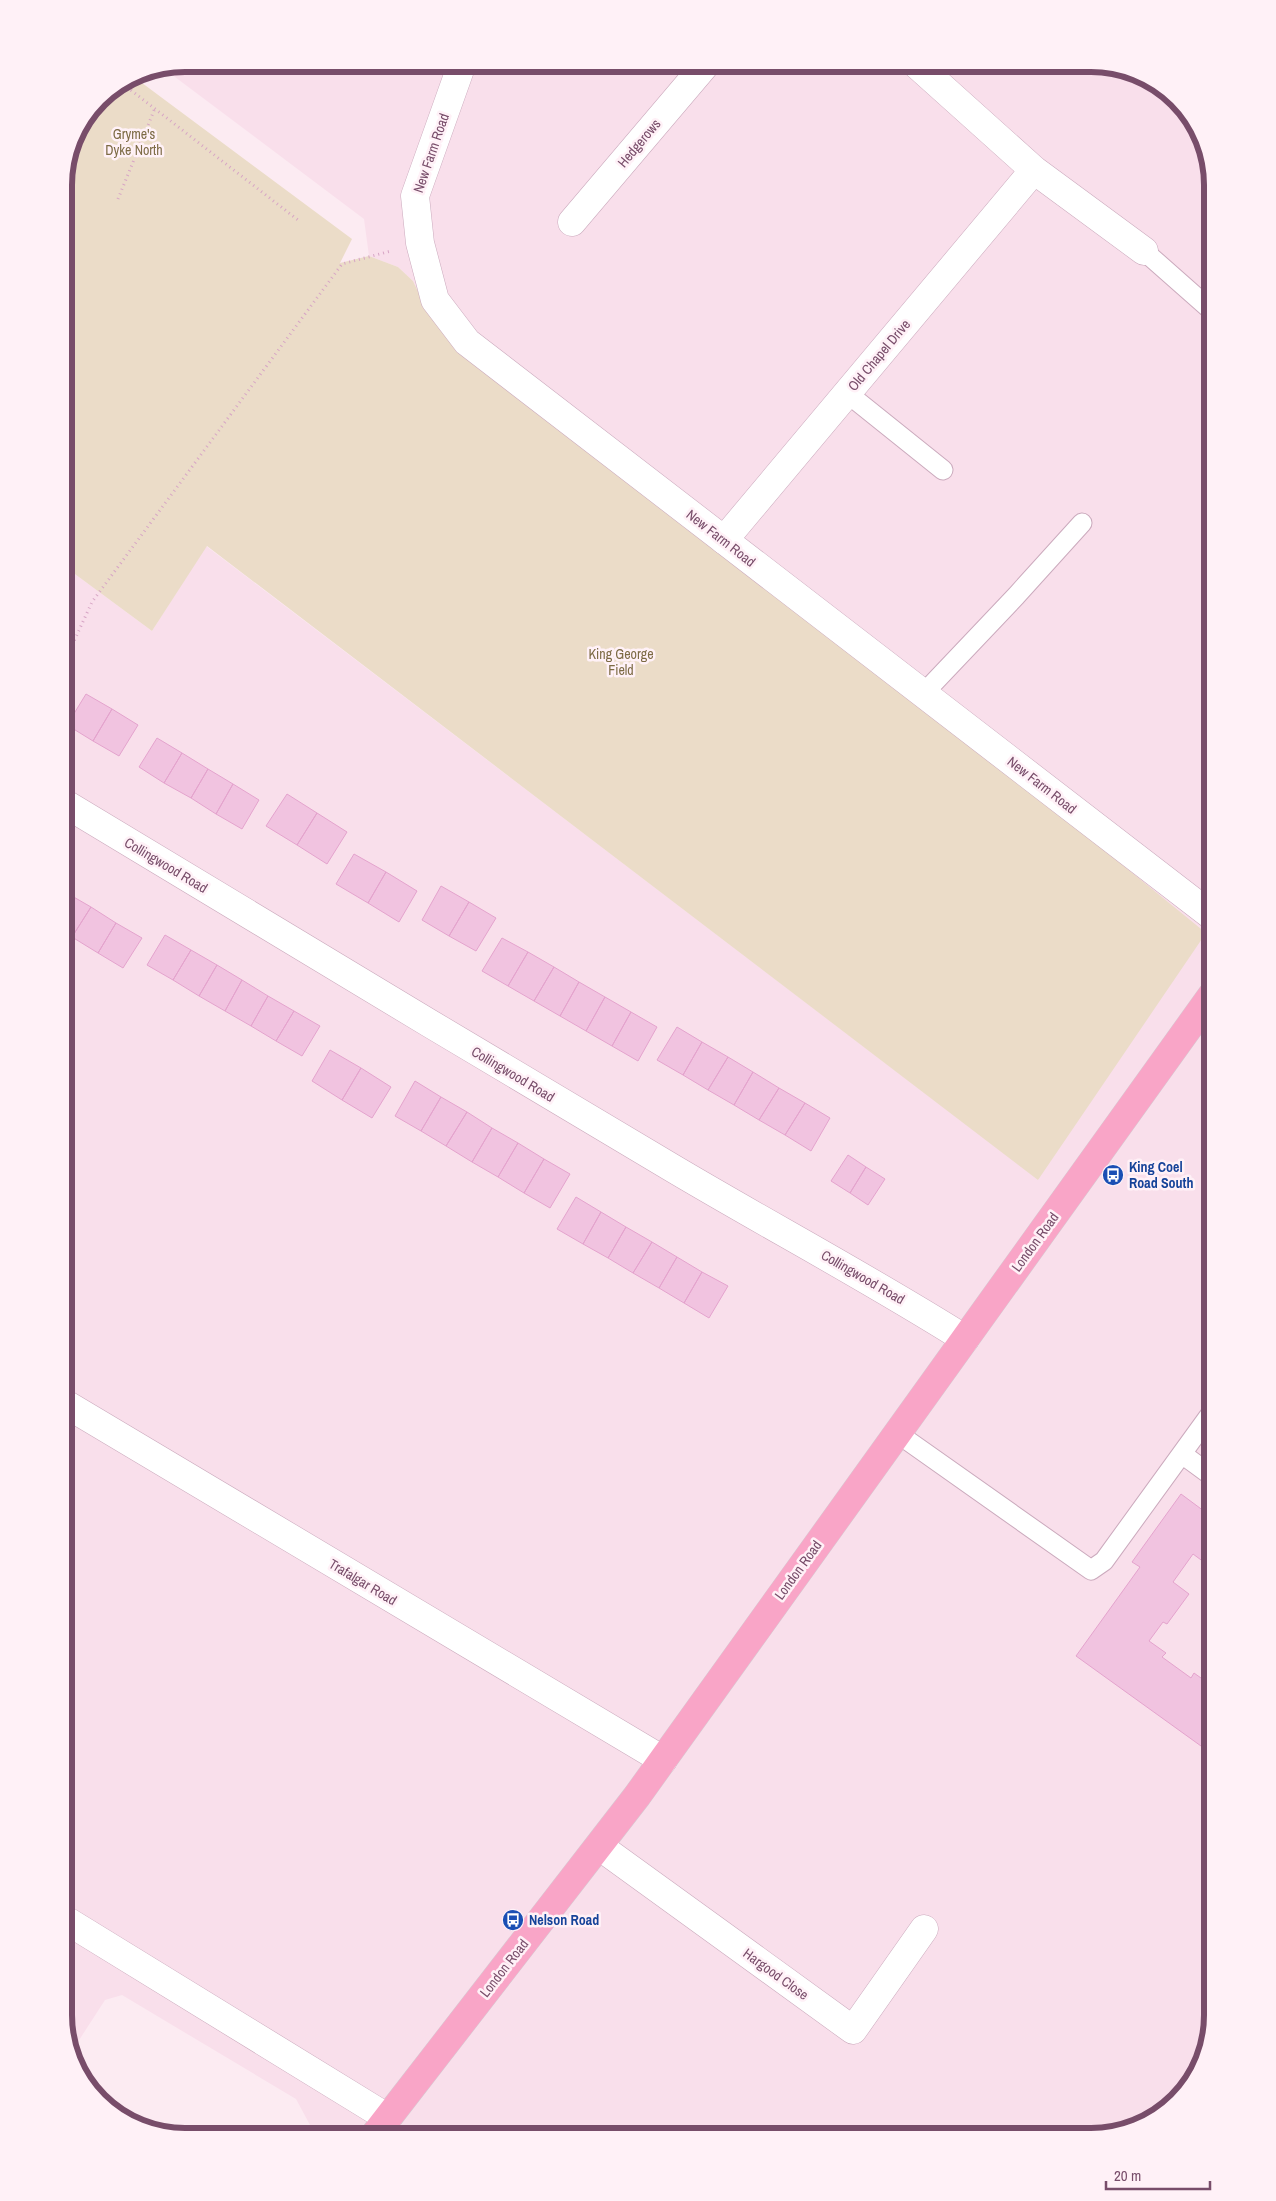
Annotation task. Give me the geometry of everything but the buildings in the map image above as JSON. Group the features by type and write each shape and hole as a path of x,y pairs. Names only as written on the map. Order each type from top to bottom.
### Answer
{"main road":[{"name":"London Road","path":"380,2128 599,1846 663,1760 1204,1006"}],"street":[{"name":"New Farm Road","path":"459,73 415,196 420,243 435,300 466,342 1204,910"},
{"name":"Hedgerows","path":"572,222 698,73"},
{"path":"926,73 1034,170 1144,251"},
{"name":"Old Chapel Drive","path":"724,540 1034,170"},
{"name":"Collingwood Road","path":"73,808 404,1009 701,1185 898,1297 965,1339"},
{"name":"Trafalgar Road","path":"73,1408 663,1760"},
{"name":"Hargood Close","path":"599,1846 853,2030 924,1929"},
{"path":"73,1925 380,2128"}],"lane":[{"path":"1144,251 1204,304"},
{"path":"847,393 943,470"},
{"path":"923,694 1082,523"},
{"path":"897,1433 1091,1570 1104,1561 1204,1423"},
{"path":"1182,1454 1204,1470"}],"path":[{"path":"129,88 298,220"},
{"path":"118,199 155,108"},
{"path":"73,643 92,602 342,264 420,243"}],"shaded area":[{"path":"1098,73 1127,79 1153,92 1175,111 1192,136 1201,164 1204,186 1204,2015 1200,2045 1188,2072 1165,2100 1140,2117 1120,2125 1105,2128 310,2128 310,2125 296,2099 122,1995 105,2000 76,2045 73,2030 73,573 152,631 206,546 1039,1180 423,302 413,281 398,267 369,256 364,219 171,74"}],"green space":[{"name":"King George Field","path":"140,82 352,239 340,263 369,256 398,267 413,281 423,302 724,540 1204,931 1204,936 1038,1180 207,546 152,631 73,573 73,171 76,156 84,136 96,117 111,101"}],"place":[{"name":"King Coel Road South","path":"1113,1175"},
{"name":"Nelson Road","path":"513,1920"}],"park label":[{"name":"Gryme's Dyke North","path":"134,142"}]}
